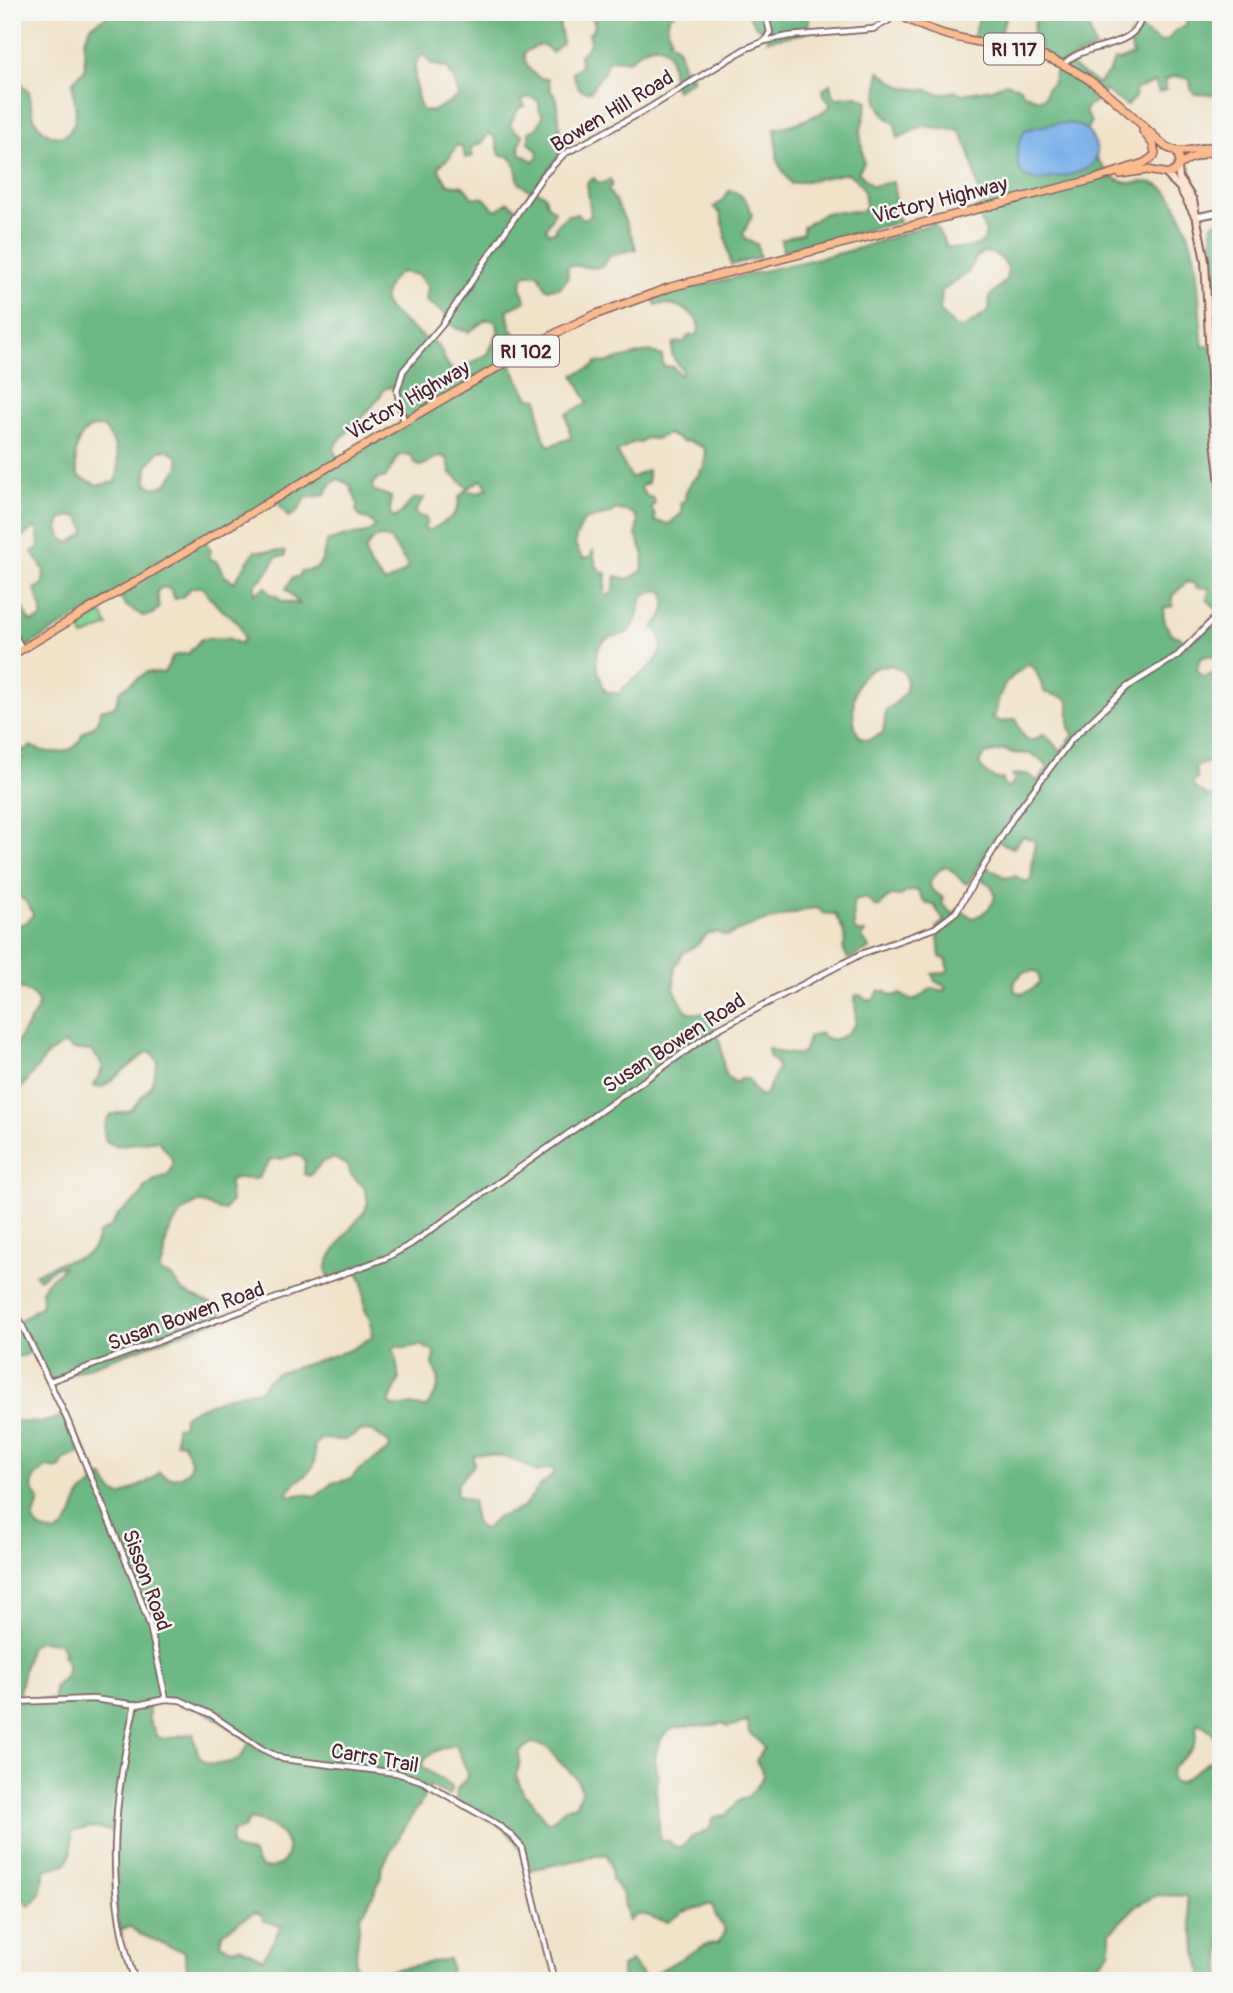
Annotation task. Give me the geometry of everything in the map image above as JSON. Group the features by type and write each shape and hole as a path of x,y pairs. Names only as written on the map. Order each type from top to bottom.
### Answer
{"main road":[{"name":"RI 117","path":"895,12 937,33 1028,52 1063,65 1088,79 1124,106 1153,144 1154,154"},
{"path":"1124,106 1166,147 1176,151 1221,146"},
{"path":"1162,173 1221,146"},
{"path":"1166,147 1154,154 1153,164 1180,188 1196,218"},
{"path":"1176,151 1180,160 1179,177 1193,200 1207,274 1214,433 1221,492"},
{"name":"Victory Highway","path":"12,655 21,647 558,332 646,295 1096,179 1144,163 1154,154"},
{"name":"Victory Highway","path":"1096,179 1147,170 1162,173"}],"street":[{"path":"765,12 770,32 765,41"},
{"name":"Bowen Hill Road","path":"404,422 397,397 398,379 439,330 542,177 556,161 570,150 646,110 737,53 765,41 819,32 873,29 888,21 895,12"},
{"path":"1063,65 1081,52 1126,38 1139,25 1143,12"},
{"path":"1196,218 1221,212"},
{"path":"12,474 15,484 12,497"},
{"name":"Susan Bowen Road","path":"50,1381 386,1258 406,1248 716,1030 861,954 943,924 956,912 1014,816 1071,740 1127,687 1177,656 1221,612"},
{"path":"12,629 21,647"},
{"path":"12,640 21,647"},
{"name":"Sisson Road","path":"12,1304 50,1381 133,1578 150,1626 166,1699"},
{"path":"12,1702 93,1699 135,1704 166,1699"},
{"name":"Carrs Trail","path":"166,1699 180,1700 201,1709 262,1749 283,1759 397,1773 422,1781 510,1834 521,1846 526,1861 554,1981"},
{"path":"135,1704 122,1767 114,1857 116,1900 126,1952 135,1981"}],"green space":[{"path":"114,12 566,12 560,20 562,43 552,53 543,45 524,53 531,71 543,79 548,79 551,91 557,99 560,133 567,137 573,147 555,161 534,189 545,196 547,204 555,211 546,229 550,233 556,231 555,227 567,215 577,214 584,219 591,216 587,183 594,178 597,182 604,183 610,179 612,184 608,191 624,218 636,249 610,256 603,266 593,268 571,265 567,268 567,279 559,288 546,289 539,274 527,274 521,283 526,301 507,310 510,326 524,348 508,361 529,398 538,399 541,429 549,446 571,438 566,414 588,403 574,375 595,366 596,362 604,363 650,351 662,356 663,366 673,367 681,375 683,371 672,356 673,343 684,342 688,336 696,335 699,331 698,324 684,309 678,306 656,305 652,297 853,250 934,223 947,247 966,248 984,241 986,232 975,209 982,206 976,177 968,148 959,130 923,126 898,138 895,124 885,116 877,102 879,71 905,88 941,94 956,91 962,94 992,89 1006,83 1020,87 1024,94 1039,99 1045,97 1058,64 1038,54 1041,43 1033,34 1035,20 1017,12 1092,12 1093,15 1087,22 1095,48 1065,62 1098,84 1110,71 1114,60 1119,61 1133,55 1129,37 1138,28 1160,42 1168,40 1174,32 1186,25 1186,12 1221,12 1221,95 1195,94 1191,89 1190,79 1176,76 1164,80 1166,90 1159,92 1155,82 1136,89 1135,97 1127,106 1104,90 1097,101 1087,107 1085,112 1091,122 1086,130 1070,123 1026,130 1020,140 1018,156 1021,173 1029,176 1073,174 1091,165 1097,158 1114,178 1129,183 1151,183 1167,192 1187,230 1196,263 1203,347 1218,345 1212,225 1221,220 1221,432 1217,432 1221,482 1221,655 1216,658 1211,655 1200,658 1197,670 1203,677 1216,673 1219,678 1213,683 1212,691 1221,697 1221,758 1197,766 1195,770 1198,778 1193,782 1194,787 1209,797 1221,794 1221,1981 1203,1981 1186,1896 1157,1895 1136,1906 1110,1932 1110,1952 1078,1981 622,1981 622,1967 631,1961 645,1979 705,1945 719,1942 725,1930 712,1904 683,1912 668,1922 642,1915 629,1921 622,1894 612,1880 607,1854 528,1870 517,1844 510,1835 491,1820 456,1800 457,1789 467,1777 456,1745 436,1751 421,1765 452,1787 449,1795 429,1786 387,1858 376,1889 361,1913 355,1963 356,1968 376,1973 449,1959 451,1970 443,1981 186,1981 184,1952 139,1934 131,1927 121,1929 122,1940 114,1900 113,1831 90,1827 72,1832 72,1852 66,1864 45,1870 39,1895 29,1906 20,1894 12,1892 12,1420 39,1422 64,1415 80,1453 65,1459 59,1469 46,1467 34,1478 32,1488 39,1500 33,1521 40,1529 55,1534 69,1522 81,1496 94,1485 93,1477 104,1477 110,1488 121,1496 154,1478 159,1472 174,1478 189,1470 191,1461 183,1443 176,1442 176,1427 182,1426 184,1416 221,1399 261,1390 276,1374 350,1350 372,1337 371,1321 365,1310 363,1283 358,1271 330,1280 326,1269 346,1234 365,1211 368,1201 364,1187 351,1175 347,1165 333,1158 323,1162 309,1176 304,1174 305,1160 296,1154 271,1159 258,1178 232,1179 229,1184 231,1202 224,1210 198,1203 182,1213 170,1231 159,1269 172,1277 183,1292 220,1308 222,1319 50,1381 35,1350 23,1356 12,1357 12,1326 41,1306 42,1290 63,1267 56,1267 39,1279 35,1275 56,1264 88,1253 93,1249 98,1234 109,1228 119,1214 140,1197 144,1188 168,1175 173,1165 171,1157 158,1140 115,1146 106,1141 104,1134 110,1115 131,1110 151,1086 158,1062 152,1052 146,1053 98,1088 94,1086 103,1067 98,1058 91,1051 72,1049 65,1044 48,1054 12,1100 12,1050 37,1010 38,1002 32,994 21,988 12,992 12,928 27,922 33,915 22,899 16,896 16,900 12,900 12,765 23,757 21,749 27,750 31,746 53,752 74,747 82,734 96,724 101,710 115,706 120,691 147,672 164,673 173,656 189,653 201,639 228,638 240,644 244,639 236,621 211,599 202,587 192,587 182,597 175,599 170,589 163,587 157,591 159,608 151,615 143,616 126,606 118,593 12,655 12,596 19,597 29,621 42,618 35,589 43,584 44,570 32,552 39,547 35,527 16,542 12,554 12,58 23,87 29,91 34,118 42,130 54,136 66,134 74,123 76,108 73,81 85,69 84,42 91,26","holes":["423,54 431,64 448,68 458,97 433,111 423,111 415,81 417,63","530,97 539,102 543,116 537,128 529,132 529,142 538,152 533,161 521,154 519,146 523,135 515,131 510,124 519,108 525,106 521,100","489,133 495,138 500,155 509,156 515,163 519,183 531,191 519,210 508,202 499,209 494,209 484,198 472,197 463,186 448,184 439,166 450,157 457,145 463,148 465,158 473,156 471,149 482,143","984,252 998,257 1008,268 1006,280 990,296 989,311 968,325 953,325 940,310 942,291 968,273 976,258","401,272 418,275 428,287 426,301 448,316 445,321 458,329 469,332 487,319 495,321 499,330 488,354 458,370 452,370 436,344 424,338 389,310 384,302 389,285","396,387 402,422 339,460 333,449 385,388","103,427 111,439 118,461 115,482 98,485 79,477 76,450 81,437 91,428","668,434 703,447 706,453 704,468 691,482 685,500 681,503 682,513 669,524 654,521 655,515 651,509 655,503 653,498 646,496 640,487 648,483 648,470 631,478 617,452 634,442 641,443 645,438 655,439","160,450 168,450 178,457 179,467 165,485 153,488 146,482 147,467","404,454 412,456 414,463 420,466 443,456 448,460 451,473 468,488 481,480 487,489 477,493 466,490 459,497 454,514 429,531 424,527 427,522 425,517 420,517 415,512 424,498 413,499 394,518 390,513 391,497 373,490 372,485 377,479 386,477 398,456","339,479 350,485 358,505 356,510 359,516 375,526 365,533 328,541 319,565 292,578 286,589 299,604 281,601 276,595 270,594 266,587 254,594 256,584 276,557 285,556 285,551 255,551 234,582 224,575 217,562 209,558 211,550 205,541 276,499 288,517 296,513 306,498 324,495 332,483","616,509 633,513 638,520 636,535 644,555 642,571 628,579 616,576 613,592 608,596 605,594 606,573 601,572 596,565 593,551 590,557 584,559 575,540 584,520 609,514","70,516 80,517 84,534 69,543 63,539 58,529 61,520","381,537 390,539 408,566 404,572 385,583 370,566 365,552 371,541","1187,582 1194,583 1197,588 1210,588 1207,599 1219,612 1187,645 1180,637 1171,634 1164,608 1173,606 1172,596","658,590 664,592 664,611 653,627 659,633 662,644 655,662 619,694 605,691 596,662 598,649 609,638 625,634 634,624 643,596","1029,664 1035,669 1045,693 1069,701 1069,729 1074,735 1061,751 1044,734 1034,740 1027,739 1016,719 1001,722 991,717 995,715 1005,685","891,665 903,671 907,684 901,698 886,710 883,733 869,740 860,738 857,732 854,700 861,678 874,668","1004,750 1037,757 1048,768 1038,781 1027,774 1012,775 1015,779 1011,786 1006,788 1003,779 989,776 979,763 985,754","1023,836 1035,841 1031,879 1026,882 1015,876 1006,878 987,867 979,878 992,887 995,894 993,903 986,911 973,918 958,909 953,914 942,904 943,898 931,889 930,882 939,870 946,867 967,884 995,840 1013,848","917,890 925,903 934,905 944,921 937,927 940,957 947,960 948,970 945,973 932,974 935,981 946,987 944,991 932,988 910,1000 901,994 894,996 886,991 879,991 870,1001 859,995 855,996 856,1023 849,1032 839,1038 830,1039 820,1033 808,1038 804,1051 799,1055 776,1052 768,1048 769,1056 778,1069 766,1093 761,1096 748,1079 740,1079 735,1083 730,1080 709,1014 691,1013 684,1008 674,989 675,967 683,953 697,945 707,934 715,932 726,936 761,922 813,908 820,909 822,913 835,914 844,935 843,948 848,959 870,949 862,937 865,932 856,932 854,927 853,901 865,897 876,907 880,907 886,899","1035,971 1040,982 1022,994 1014,991 1015,981 1023,972","421,1345 434,1352 433,1366 439,1379 437,1391 426,1408 411,1405 394,1407 389,1403 399,1380 393,1349 397,1346 405,1348","368,1430 389,1443 390,1448 351,1479 332,1483 317,1496 289,1496 287,1494 292,1487 311,1470 315,1457 314,1447 320,1439 345,1440 360,1431","475,1454 508,1458 537,1472 551,1468 555,1473 539,1487 523,1508 496,1518 486,1529 478,1526 476,1522 473,1501 456,1493 458,1483 474,1465","38,1641 59,1643 66,1653 63,1654 67,1664 62,1681 54,1687 54,1699 18,1701 29,1647","171,1699 203,1710 250,1742 238,1759 210,1764 198,1753 193,1733 165,1739 157,1737 149,1720 149,1704","748,1722 749,1733 764,1748 756,1761 763,1772 763,1778 749,1796 738,1801 727,1815 714,1817 709,1830 692,1837 682,1847 675,1847 669,1841 660,1840 656,1789 659,1776 655,1760 661,1738 667,1732 684,1726 722,1723 727,1727","1198,1723 1203,1725 1215,1738 1219,1750 1214,1758 1176,1783 1171,1779 1171,1772 1194,1746 1196,1726","531,1743 551,1750 575,1777 582,1793 575,1805 548,1822 524,1795 516,1775 520,1762 519,1752","250,1819 279,1831 288,1852 281,1864 262,1868 252,1853 237,1850 231,1845 232,1832 243,1829","253,1913 261,1915 264,1921 281,1926 263,1959 240,1947 232,1949 220,1944 222,1933"]},
{"path":"600,12 676,12 669,17 669,40 679,49 684,69 694,79 676,90 668,52 663,47 656,46 644,49 628,61 607,61 591,91 580,89 572,72 581,66 580,55 590,43 589,33 595,24 591,15"},
{"path":"746,12 810,12 807,33 767,40 768,34 756,26"},
{"path":"981,12 1008,12 999,35 990,45 972,41"},
{"path":"830,84 832,94 837,98 857,96 868,101 860,133 864,163 858,172 872,186 893,182 899,222 783,251 781,240 803,233 803,227 825,213 860,211 866,207 862,187 848,173 791,184 778,163 775,128 805,120 827,109 831,105 824,96 823,89"},
{"path":"730,190 742,196 749,206 752,215 743,234 746,240 757,244 760,257 731,265 721,214 714,207"},
{"path":"102,614 108,626 83,637 78,625"}],"water":[{"path":"1056,123 1073,124 1086,130 1097,149 1096,158 1078,173 1040,180 1027,177 1021,172 1017,159 1025,130"}]}
